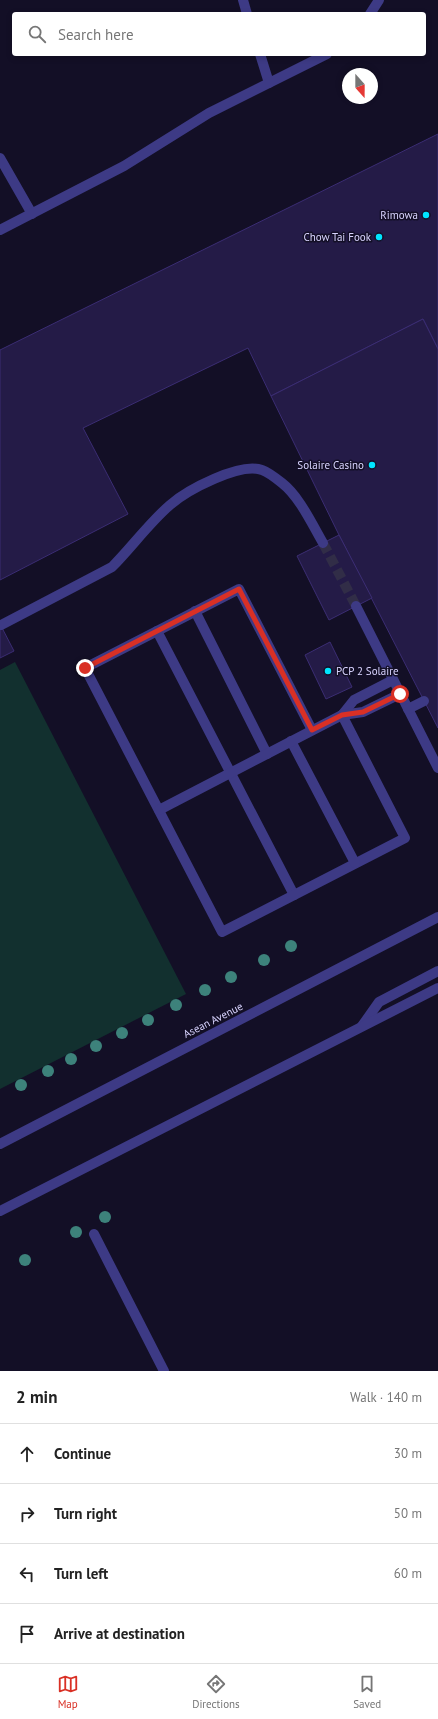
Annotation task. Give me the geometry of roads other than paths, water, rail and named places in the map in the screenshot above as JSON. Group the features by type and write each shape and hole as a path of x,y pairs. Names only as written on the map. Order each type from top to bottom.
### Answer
{"street":[{"path":"243,0 246,12"},
{"path":"371,12 380,0"},
{"path":"261,56 269,83"},
{"path":"0,230 124,166 209,113 323,56"},
{"path":"0,158 32,214"},
{"path":"1,625 112,567 127,553 171,504 198,487 233,470 250,468 262,470 283,484 299,502 324,543"},
{"path":"312,730 239,589 85,668 222,932 405,838 342,715"},
{"path":"356,606 438,768"},
{"path":"195,611 267,754"},
{"path":"157,631 294,895"},
{"path":"342,715 354,700 393,680"},
{"path":"159,810 342,715 363,712 400,694"},
{"path":"408,709 424,700"},
{"path":"291,741 355,864"},
{"name":"Asean Avenue","path":"0,1144 438,917"},
{"path":"361,1028 379,1002 438,971"},
{"path":"0,1210 438,988"},
{"path":"94,1234 164,1371"}],"tunnel":[{"path":"323,543 356,606"}],"place":[{"name":"Rimowa","path":"426,215"},
{"name":"Chow Tai Fook","path":"379,237"},
{"name":"Solaire Casino","path":"372,465"},
{"name":"PCP 2 Solaire","path":"328,671"}]}
